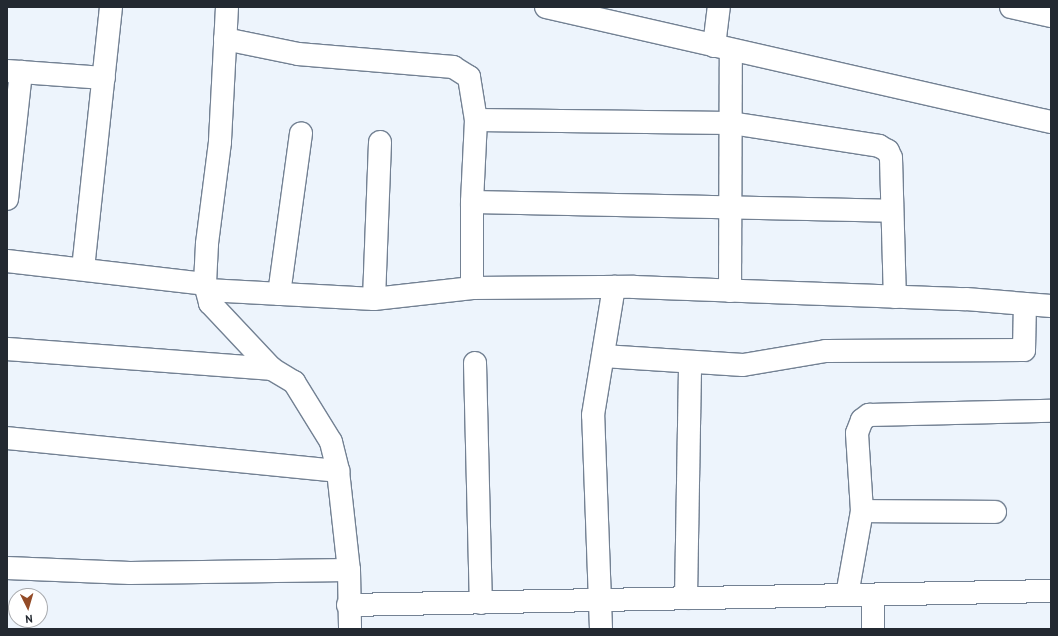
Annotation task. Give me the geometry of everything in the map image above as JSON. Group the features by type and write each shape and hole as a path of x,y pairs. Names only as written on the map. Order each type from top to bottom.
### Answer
{"street":[{"path":"83,269 111,7"},
{"path":"227,7 220,142 207,244 206,287 210,303 272,369 294,382 330,442 338,471 349,570 348,605 350,629"},
{"path":"546,7 1051,122"},
{"path":"719,7 730,123 730,291"},
{"path":"1011,7 1051,16"},
{"path":"225,39 298,54 457,68 470,77 476,120 472,202 472,288"},
{"path":"7,199 14,71 104,78"},
{"path":"476,120 730,123 879,146 888,151 891,158 895,297"},
{"path":"279,294 301,133"},
{"path":"374,299 380,142"},
{"path":"472,202 892,211"},
{"path":"7,261 83,269 206,287 279,294 374,299 472,288 614,287 895,297 1051,306"},
{"path":"601,629 592,415 614,287"},
{"path":"602,356 743,366 826,351 1024,350 1025,304"},
{"path":"7,349 272,369"},
{"path":"686,598 690,362"},
{"path":"475,363 481,603"},
{"path":"847,595 862,511 857,433 862,420 869,415 1051,411"},
{"path":"7,438 338,471"},
{"path":"862,511 995,512"},
{"path":"7,568 130,573 349,570"},
{"path":"348,605 1051,591"},
{"path":"873,629 874,595"}]}
